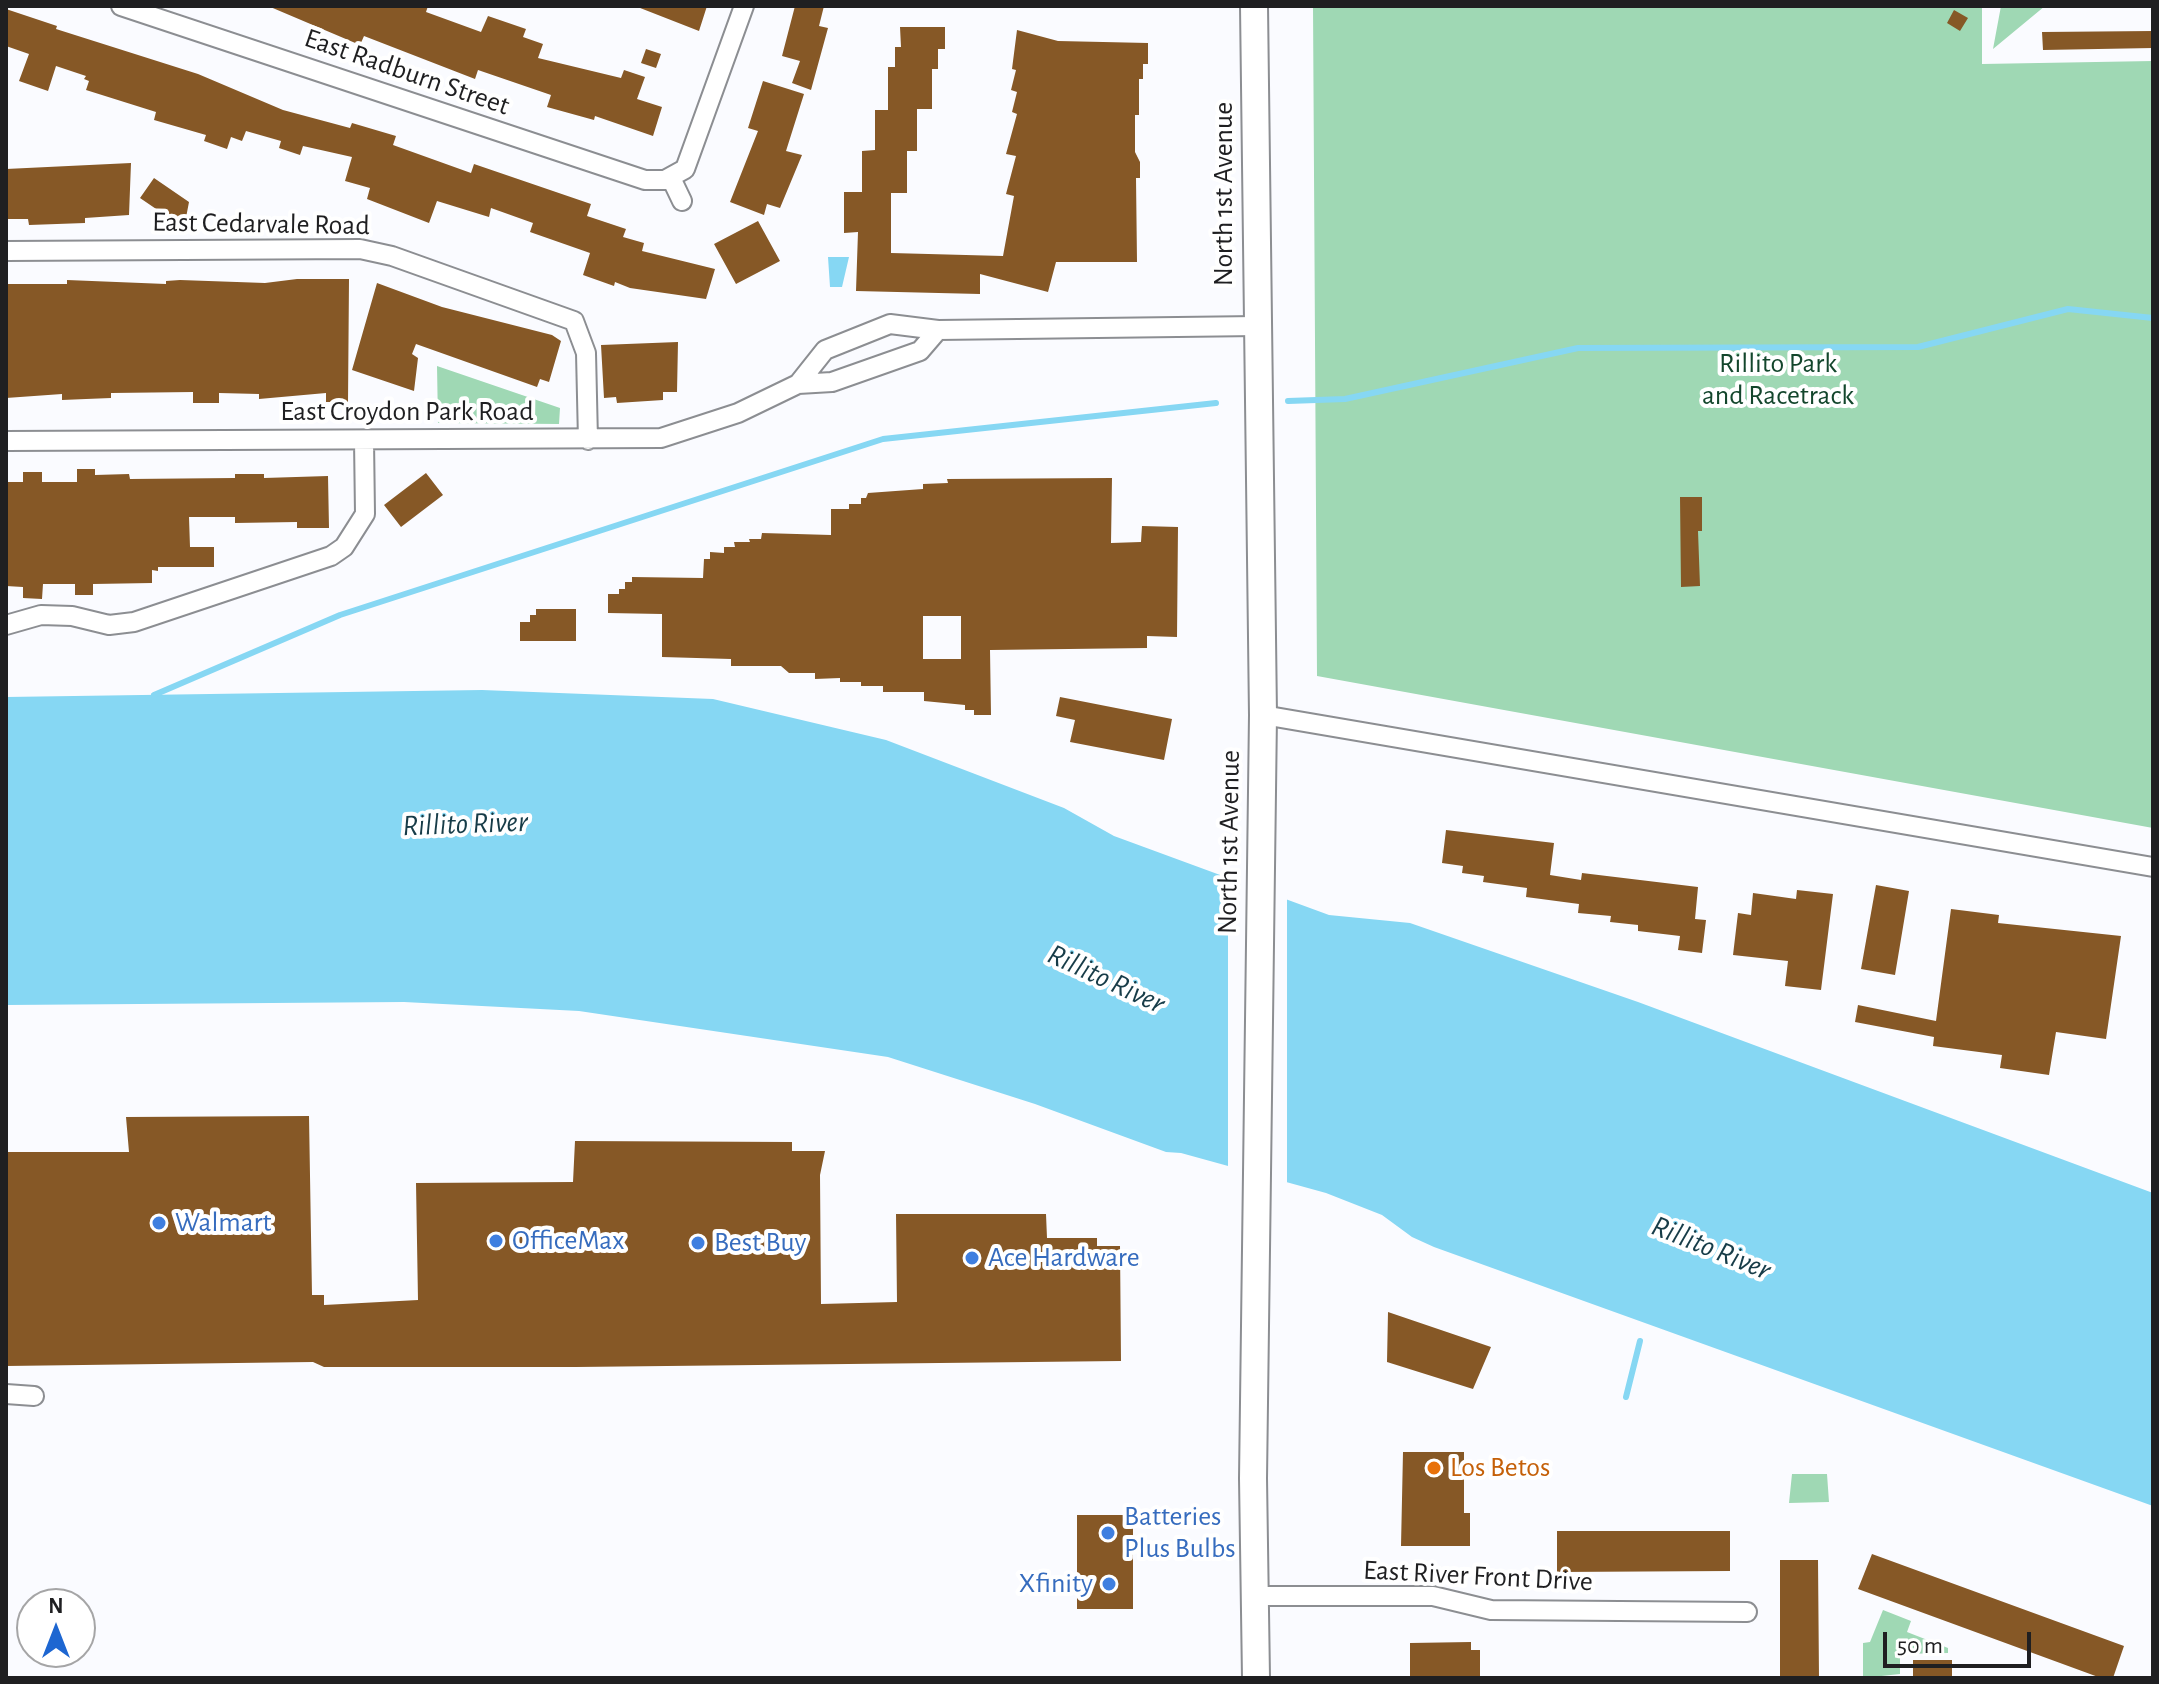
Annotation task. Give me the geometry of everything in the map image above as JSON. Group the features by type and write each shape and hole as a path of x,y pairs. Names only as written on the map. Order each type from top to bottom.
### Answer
{"main road":[{"name":"North 1st Avenue","path":"1254,6 1263,715 1253,1478 1254,1673"}],"street":[{"name":"East Radburn Street","path":"121,6 621,174 645,180 673,177"},
{"path":"682,201 673,177 691,159 744,6"},
{"name":"East Cedarvale Road","path":"6,251 360,249 392,256 574,321 586,353 588,440"},
{"name":"East Croydon Park Road","path":"798,384 825,350 890,324 938,330 1257,326"},
{"name":"East Croydon Park Road","path":"6,441 661,438 738,413 798,384 832,382 920,351 938,330"},
{"path":"6,625 41,615 72,616 109,625 134,622 331,556 351,539 365,514 364,440"},
{"path":"1263,715 2153,867"},
{"path":"6,1394 34,1396"},
{"name":"East River Front Drive","path":"1255,1596 1433,1596 1491,1610 1747,1612"}],"green space":[{"name":"Rillito Park and Racetrack","path":"1313,6 1982,6 1982,64 2153,61 2153,828 1317,676"},
{"path":"2001,6 2045,6 1993,49"},
{"path":"437,366 560,408 559,424 438,423"},
{"path":"1792,1474 1827,1474 1829,1502 1789,1503"},
{"path":"1883,1610 1911,1621 1907,1632 1948,1648 1948,1653 1900,1654 1900,1674 1863,1678 1863,1643 1870,1642"}],"water":[{"path":"828,257 849,257 842,287 830,287"},
{"name":"Rillito River","path":"482,690 713,699 886,740 1064,808 1114,836 1329,915 1410,923 1638,1002 2153,1193 2153,1506 1434,1247 1412,1237 1382,1215 1326,1193 1181,1153 1166,1152 1035,1104 888,1057 579,1011 404,1002 6,1005 6,697"}],"pier":[{"path":"1228,873 1287,895 1287,1186 1228,1170"}],"building":[{"path":"268,6 428,6 426,12 481,32 488,16 526,29 523,37 543,44 538,58 621,78 624,70 645,77 637,99 662,107 653,136 595,116 594,120 547,107 551,95 478,70 475,79 364,36 360,45"},
{"path":"635,6 707,6 699,31"},
{"path":"795,6 824,6 819,26 828,28 811,90 792,83 800,61 782,56"},
{"path":"6,9 57,26 56,29 198,74 283,110 350,128 352,123 396,136 393,145 471,173 474,164 591,204 587,216 626,229 623,237 644,243 642,251 715,269 706,299 630,288 615,282 614,286 583,275 590,253 530,232 533,223 491,208 489,217 437,201 429,223 367,199 370,188 345,181 352,157 303,146 300,155 279,148 281,141 246,131 242,141 231,137 227,149 204,141 206,135 154,120 156,112 86,90 89,81 84,79 86,76 56,66 48,91 19,81 29,54 6,46"},
{"path":"1954,10 1968,18 1960,31 1947,23"},
{"path":"900,27 945,27 945,49 938,49 938,69 932,69 932,109 917,109 917,151 907,151 907,193 891,193 891,253 1003,256 1014,196 1006,194 1016,156 1006,154 1017,114 1012,112 1017,92 1011,90 1016,70 1012,69 1017,30 1058,41 1148,43 1148,64 1143,64 1143,79 1139,79 1139,115 1135,115 1135,152 1140,162 1140,178 1136,178 1137,262 1056,262 1048,292 980,274 980,294 856,291 858,232 844,233 844,192 862,192 862,151 875,150 875,110 888,110 888,67 895,67 895,47 901,47"},
{"path":"2153,31 2153,48 2043,50 2042,32"},
{"path":"646,49 661,54 656,68 641,63"},
{"path":"763,81 804,94 786,151 802,155 780,208 767,204 764,215 730,202 758,131 748,128"},
{"path":"131,163 129,215 85,218 85,223 29,225 28,219 6,219 6,169"},
{"path":"154,178 189,202 184,228 140,198"},
{"path":"758,221 780,261 736,284 714,244"},
{"path":"297,279 349,279 348,402 326,402 326,393 259,399 259,394 219,393 219,403 193,403 193,392 111,393 111,398 62,400 62,394 6,398 6,284 67,284 67,280 166,284 166,281 180,280 265,283"},
{"path":"377,283 442,307 552,335 561,341 549,382 540,379 537,387 416,344 412,354 418,358 414,391 352,370"},
{"path":"678,342 677,392 663,392 663,400 617,403 616,397 604,398 601,345"},
{"path":"77,469 95,469 95,475 129,474 130,479 235,478 235,474 264,474 264,478 328,476 329,528 297,528 297,522 235,523 235,517 189,517 190,547 214,547 214,567 158,567 158,571 152,570 152,583 93,584 93,595 75,595 75,584 43,584 42,599 23,598 23,587 6,586 6,482 23,482 23,472 42,472 42,482 77,482"},
{"path":"426,473 443,495 401,527 384,505"},
{"path":"1112,478 1111,543 1141,542 1142,526 1178,527 1177,637 1147,636 1147,648 990,650 991,715 974,715 974,710 965,710 965,705 924,701 924,692 883,692 883,686 861,686 861,682 840,682 840,678 815,679 815,673 789,673 781,666 731,666 731,659 662,657 662,614 608,613 608,594 619,594 619,589 625,589 625,582 632,582 632,577 703,578 704,559 710,559 710,552 724,553 724,547 735,547 734,542 761,539 762,533 831,535 831,509 849,509 849,504 861,504 861,498 866,498 868,493 923,489 923,484 948,483 947,479","holes":["923,616 961,616 961,659 923,659"]},
{"path":"1680,497 1702,497 1702,531 1698,531 1700,586 1681,587"},
{"path":"536,609 576,609 576,641 520,641 520,622 530,622 530,615 536,615"},
{"path":"1060,697 1172,719 1164,760 1070,742 1075,720 1056,716"},
{"path":"1446,830 1554,843 1550,875 1581,880 1582,873 1698,887 1695,919 1706,920 1702,953 1678,950 1680,936 1638,931 1638,925 1610,922 1611,916 1578,913 1579,904 1526,897 1527,888 1483,882 1484,876 1462,873 1463,866 1442,863"},
{"path":"1876,885 1909,891 1895,975 1861,969"},
{"path":"1797,890 1833,894 1821,990 1785,986 1788,961 1733,955 1738,913 1751,915 1753,893 1796,899"},
{"path":"1951,909 1999,915 1998,923 2121,936 2106,1039 2056,1032 2049,1075 2000,1068 2002,1055 1933,1046 1934,1037 1855,1022 1858,1005 1936,1021"},
{"path":"309,1116 312,1295 324,1295 324,1305 418,1300 416,1183 573,1182 575,1141 792,1142 792,1151 825,1151 820,1175 821,1304 897,1302 896,1214 1046,1214 1047,1238 1097,1238 1097,1246 1120,1246 1121,1361 576,1367 324,1367 313,1362 6,1366 6,1152 129,1152 126,1117"},
{"path":"1388,1312 1491,1347 1473,1389 1387,1362"},
{"path":"1403,1452 1464,1452 1464,1513 1470,1513 1470,1546 1401,1546"},
{"path":"1077,1515 1133,1515 1133,1609 1077,1609"},
{"path":"1557,1531 1730,1531 1730,1571 1557,1572"},
{"path":"1872,1554 2124,1646 2113,1678 2101,1678 1858,1589"},
{"path":"1780,1560 1818,1560 1819,1678 1780,1678"},
{"path":"1471,1642 1471,1650 1480,1650 1480,1678 1410,1678 1410,1643"},
{"path":"1913,1660 1952,1660 1952,1678 1913,1678"}],"waterway":[{"path":"1288,401 1345,399 1578,348 1918,347 2068,309 2153,318"},
{"path":"154,695 340,615 883,439 1216,403"},
{"path":"1626,1397 1640,1341"}],"place":[{"name":"Walmart","path":"159,1223"},
{"name":"OfficeMax","path":"496,1241"},
{"name":"Best Buy","path":"698,1243"},
{"name":"Ace Hardware","path":"972,1258"},
{"name":"Los Betos","path":"1434,1468"},
{"name":"Batteries Plus Bulbs","path":"1108,1533"},
{"name":"Xfinity","path":"1109,1584"}]}
